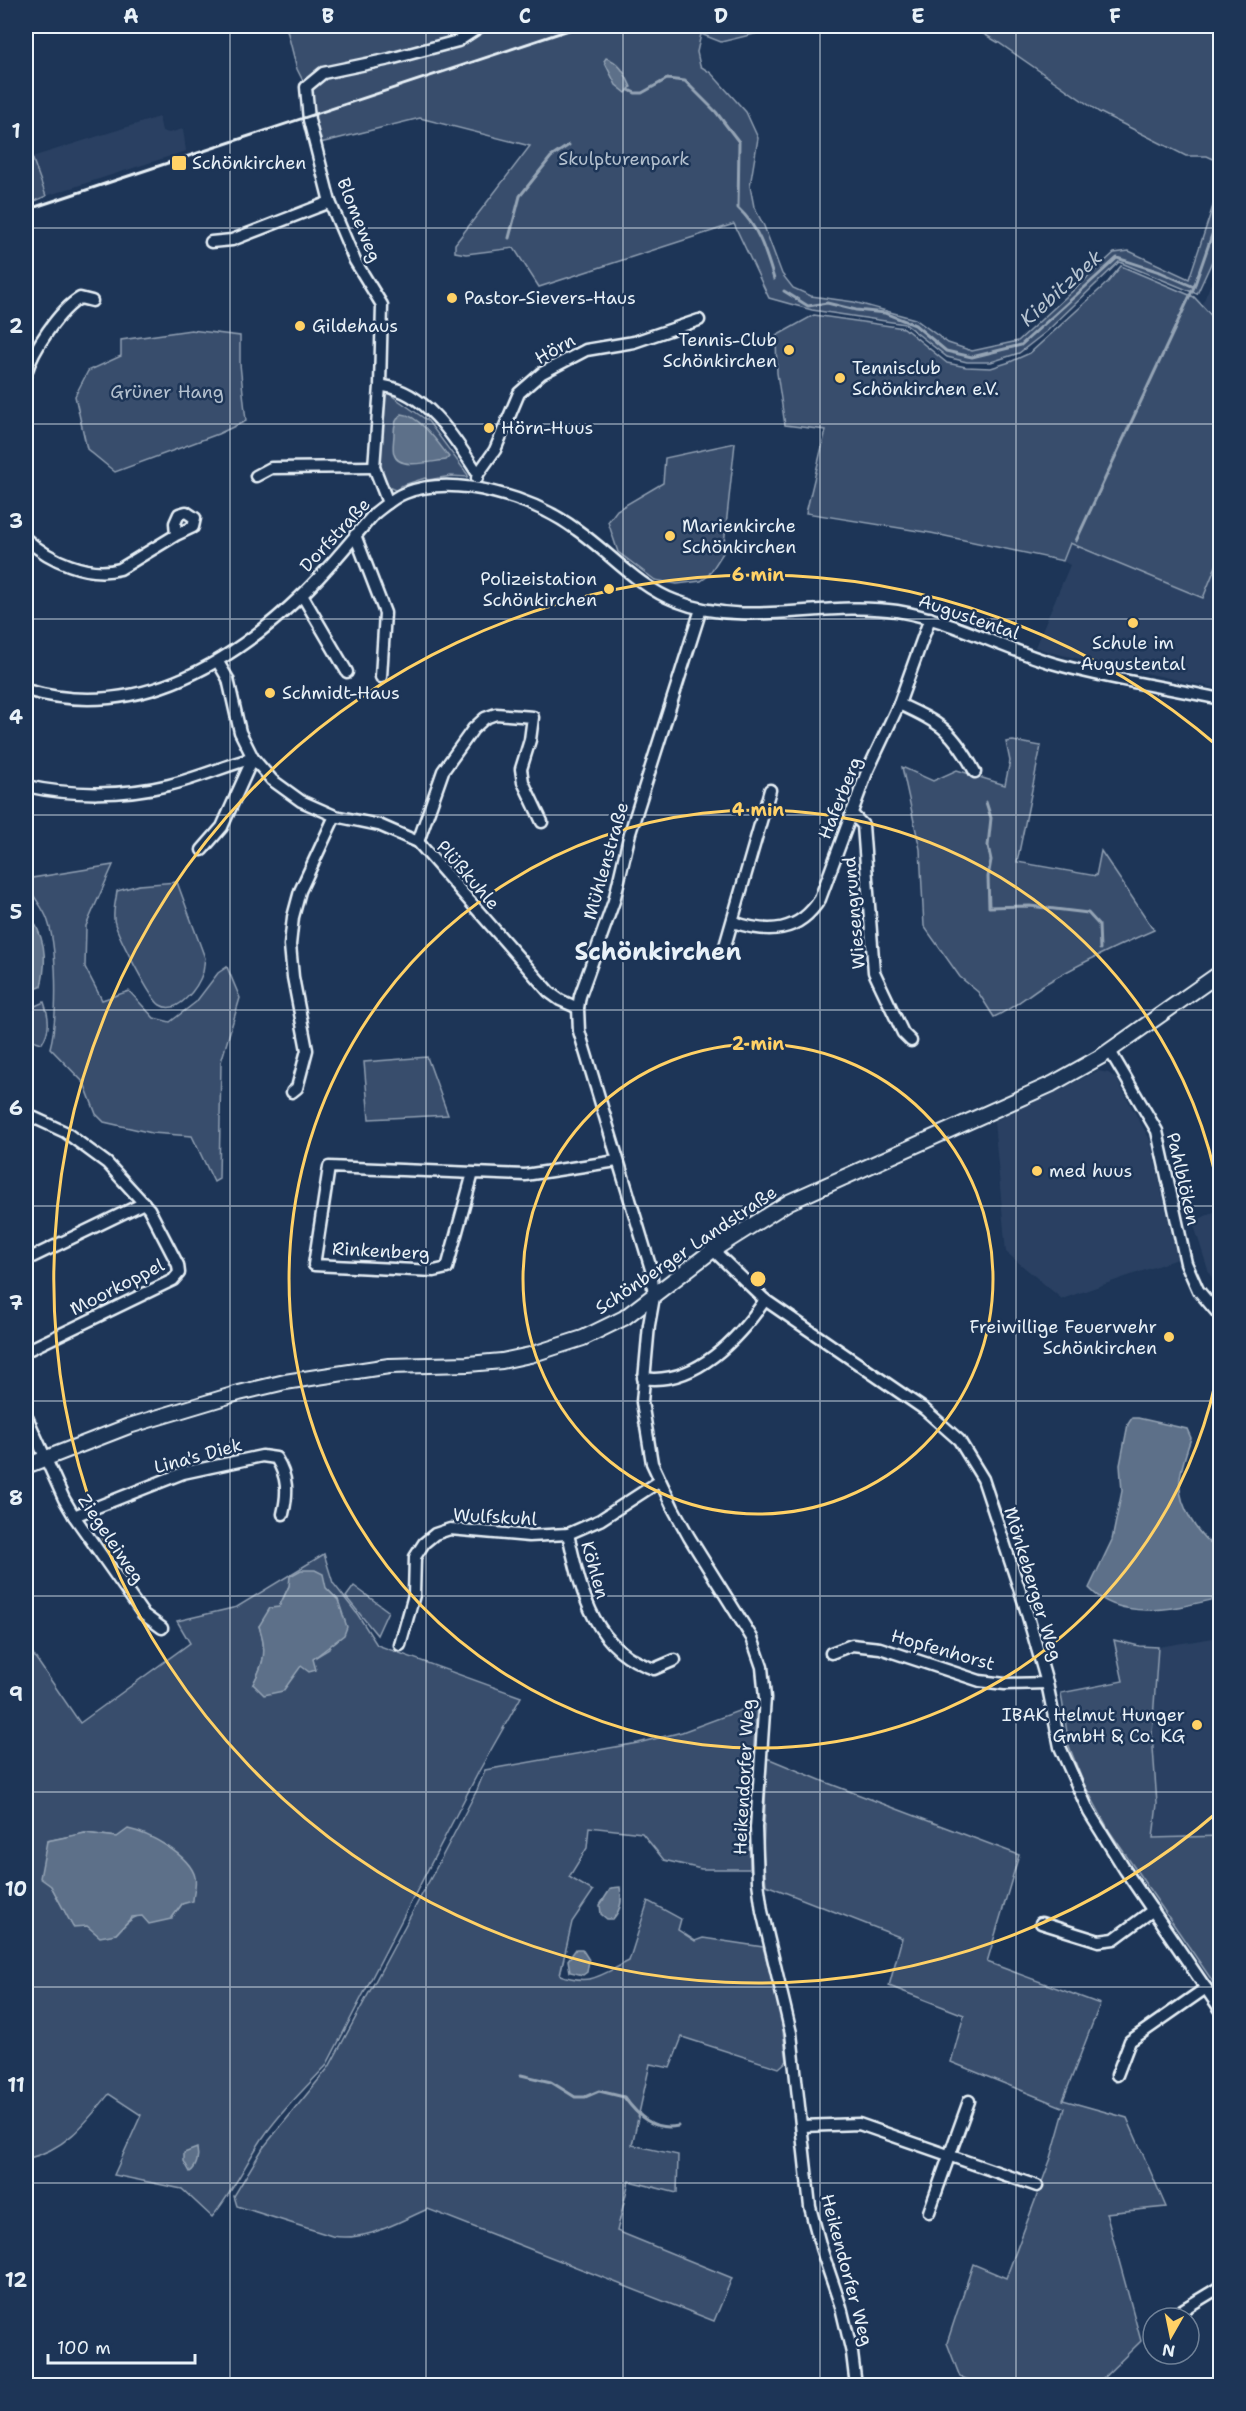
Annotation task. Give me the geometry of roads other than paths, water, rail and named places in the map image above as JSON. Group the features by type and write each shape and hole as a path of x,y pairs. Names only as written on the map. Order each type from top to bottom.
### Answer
{"main road":[{"name":"Schönberger Landstraße","path":"26,1466 129,1426 239,1392 297,1379 389,1365 468,1364 530,1355 583,1338 624,1318 713,1250 789,1202 1052,1084 1110,1051 1221,973"}],"street":[{"name":"Blomeweg","path":"374,467 382,386 382,305 355,261 330,202 307,111 306,87 322,73 390,59 458,41 481,26"},
{"path":"211,242 232,240 330,202"},
{"path":"26,373 38,346 71,304 80,298 92,301"},
{"name":"Hörn","path":"478,474 495,450 519,393 542,373 586,350 634,342 699,320"},
{"path":"382,386 396,388 435,414 478,474 476,488"},
{"path":"256,476 271,468 374,467 388,503"},
{"name":"Dorfstraße","path":"26,690 45,695 80,699 118,697 156,690 218,662 302,595 355,535 388,503 405,493 437,486 476,488 537,507 560,518 656,591 676,601 701,609"},
{"path":"26,539 33,547 73,567 82,570 112,571 120,569 176,535"},
{"path":"355,535 386,613 381,677"},
{"path":"302,595 347,672"},
{"name":"Augustental","path":"701,609 724,613 856,609 895,611 930,618 1056,664 1221,699"},
{"name":"Mühlenstraße","path":"654,1297 651,1269 579,1031 578,1008 579,996 614,901 630,833 701,609"},
{"name":"Haferberg","path":"733,922 750,928 781,928 795,924 811,914 820,899 867,772 899,704 930,618"},
{"name":"Plüßkuhle","path":"218,662 228,679 240,732 253,758 272,780 301,801 335,816 379,825 418,842 549,992 578,1008"},
{"path":"899,704 932,719 943,727 964,751 975,772"},
{"path":"418,842 443,771 473,729 484,718 496,714 533,717 530,740 521,769 523,782 542,822"},
{"path":"26,786 69,792 123,793 169,785 253,758"},
{"path":"202,850 222,826 253,758"},
{"path":"725,946 770,790"},
{"name":"Wiesengrund","path":"851,813 862,825 874,972 903,1033 911,1041"},
{"path":"292,1092 297,1088 307,1050 293,977 290,945 293,917 300,891 335,816"},
{"name":"Pahlblöken","path":"1110,1051 1156,1131 1186,1263 1198,1290 1221,1316"},
{"name":"Moorkoppel","path":"26,1114 77,1140 107,1163 153,1215 178,1265 179,1274 173,1280 129,1303 26,1351"},
{"name":"Rinkenberg","path":"472,1173 447,1268 434,1271 314,1265 329,1167 525,1175 617,1161"},
{"path":"26,1260 144,1203"},
{"name":"Mönkeberger Weg","path":"713,1250 765,1300 924,1409 947,1428 964,1447 982,1479 1024,1603 1047,1683 1060,1747 1073,1779 1104,1837 1221,2009"},
{"name":"Heikendorfer Weg","path":"654,1297 642,1402 652,1463 690,1537 752,1638 762,1667 765,1698 756,1828 758,1882 762,1911 786,2006 810,2207 820,2248 841,2307 852,2353 856,2385"},
{"path":"643,1378 654,1380 669,1378 711,1358 737,1336 765,1300"},
{"name":"Ziegeleiweg","path":"26,1415 74,1516 143,1614 162,1628"},
{"name":"Lina's Diek","path":"74,1516 183,1473 261,1456 276,1458 282,1467 288,1494 283,1514"},
{"name":"Wulfskuhl","path":"400,1645 414,1595 415,1557 424,1543 435,1534 450,1529 529,1536 568,1534 600,1520 660,1481"},
{"name":"Köhlen","path":"568,1534 580,1587 599,1628 619,1650 636,1663 654,1669 675,1660"},
{"name":"Hopfenhorst","path":"831,1653 852,1645 861,1646 912,1657 954,1674 980,1681 1005,1684 1047,1683"},
{"path":"1041,1923 1099,1941 1107,1941 1114,1939 1153,1910"},
{"path":"1117,2075 1130,2041 1206,1988"},
{"path":"929,2212 969,2101"},
{"path":"802,2126 859,2124 1037,2186"},
{"path":"1189,2306 1221,2287"}],"waterway":[{"name":"Kiebitzbek","path":"629,90 642,93 667,79 685,81 716,112 739,142 738,208 757,232 774,279"},
{"path":"509,238 520,196 551,157 569,145"},
{"name":"Kiebitzbek","path":"1076,541 1194,287 1220,212"},
{"name":"Kiebitzbek","path":"784,291 808,306 827,303 856,310 885,313 915,325 946,351 972,357 1021,345 1117,258 1160,272 1194,287"},
{"path":"986,802 991,818 988,846 991,860 988,877 989,907 1030,906 1088,913 1099,925 1100,949"},
{"path":"521,2075 551,2082 575,2097 585,2097 599,2091 624,2097 641,2116 654,2124 678,2126"}],"railway":[{"path":"26,210 581,26"}],"place":[{"name":"Schönkirchen","path":"179,163"},
{"name":"Pastor-Sievers-Haus","path":"452,298"},
{"name":"Gildehaus","path":"300,326"},
{"name":"Tennis-Club Schönkirchen","path":"789,350"},
{"name":"Tennisclub Schönkirchen e.V.","path":"840,378"},
{"name":"Hörn-Huus","path":"489,428"},
{"name":"Marienkirche Schönkirchen","path":"670,536"},
{"name":"Polizeistation Schönkirchen","path":"609,589"},
{"name":"Schule im Augustental","path":"1133,623"},
{"name":"Schmidt-Haus","path":"270,693"},
{"name":"med huus","path":"1037,1171"},
{"name":"Freiwillige Feuerwehr Schönkirchen","path":"1169,1337"},
{"name":"IBAK Helmut Hunger GmbH & Co. KG","path":"1197,1725"}],"district":[{"name":"Schönkirchen","path":"658,952"}],"park label":[{"name":"Skulpturenpark","path":"624,159"},
{"name":"Grüner Hang","path":"167,392"}]}
